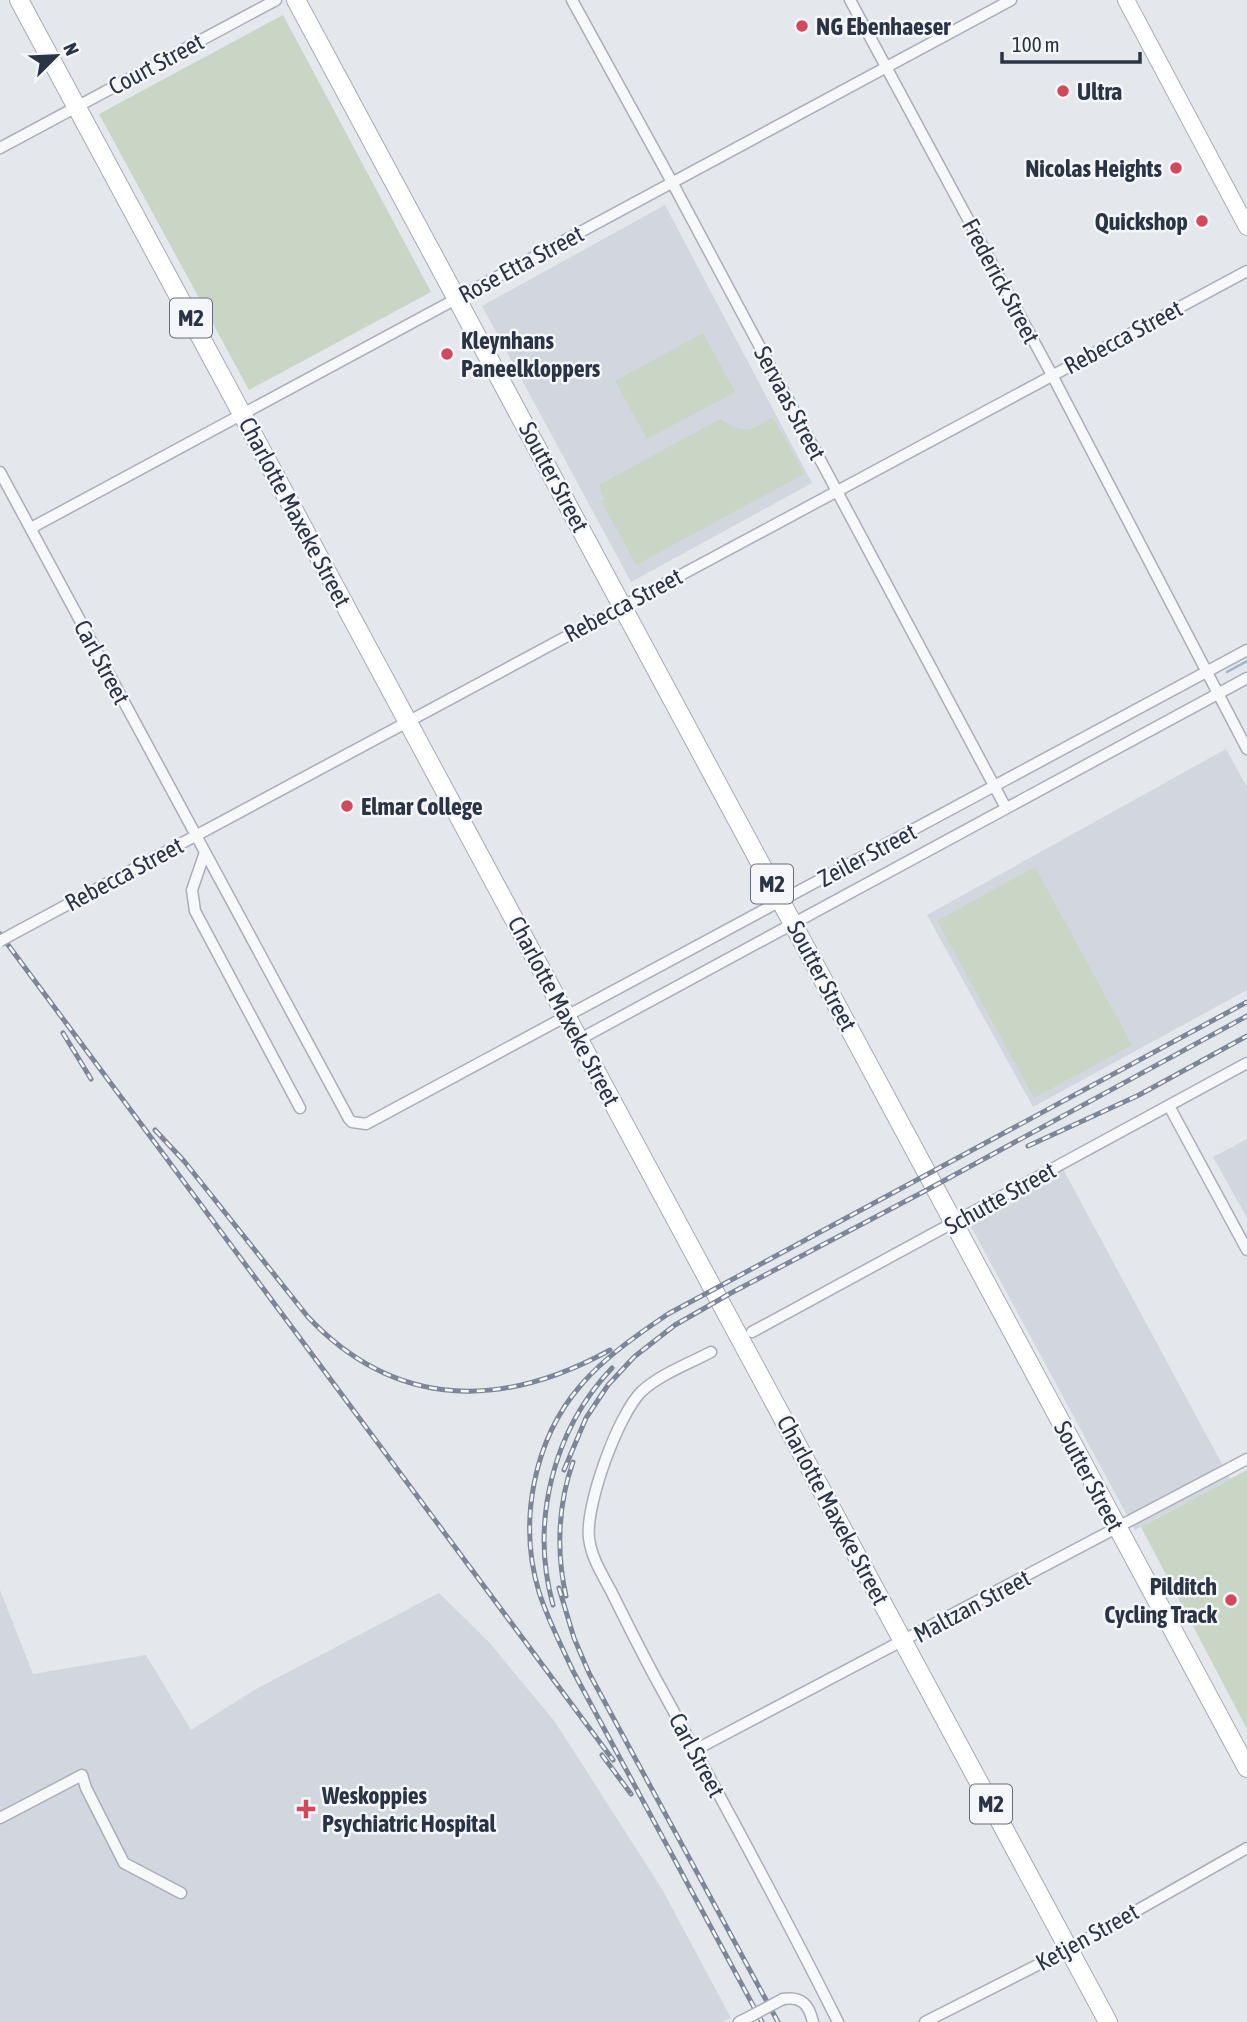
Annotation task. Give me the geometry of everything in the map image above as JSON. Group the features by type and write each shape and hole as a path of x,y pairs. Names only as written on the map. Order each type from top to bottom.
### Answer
{"main road":[{"name":"Charlotte Maxeke Street","path":"19,0 1108,2022"},
{"name":"Soutter Street","path":"296,0 1247,1768"},
{"path":"1126,0 1247,227"}],"street":[{"name":"Court Street","path":"0,148 276,0"},
{"name":"Servaas Street","path":"572,0 1006,808"},
{"name":"Frederick Street","path":"850,0 1052,375 1247,749"},
{"name":"Rose Etta Street","path":"30,528 1011,0"},
{"name":"Rebecca Street","path":"0,941 1247,271"},
{"name":"Carl Street","path":"0,472 349,1119 363,1124 376,1119"},
{"name":"Zeiler Street","path":"376,1119 1247,650"},
{"name":"Zeiler Street","path":"580,1039 1247,678"},
{"path":"205,852 192,890 195,911 300,1108"},
{"name":"Schutte Street","path":"752,1332 1247,1063"},
{"path":"1169,1106 1247,1250"},
{"name":"Carl Street","path":"711,1352 659,1379 640,1393 622,1420 600,1480 588,1529 592,1552 644,1657 838,2022"},
{"name":"Maltzan Street","path":"695,1751 1247,1459"},
{"path":"0,1818 82,1775 124,1863 181,1894"},
{"name":"Ketjen Street","path":"925,2022 1069,1949 1247,1848"},
{"path":"739,2022 783,1999 793,1998 804,2003 814,2022"}],"shaded area":[{"path":"665,205 812,483 631,582 482,306"},
{"path":"1226,749 1247,787 1247,990 1033,1107 927,915"},
{"path":"1247,1139 1247,1218 1213,1157"},
{"path":"1063,1169 1230,1479 1135,1530 968,1221"},
{"name":"Weskoppies Psychiatric Hospital","path":"0,1590 33,1674 146,1655 191,1730 256,1689 439,1593 488,1641 555,1722 662,1889 731,2018 722,2022 0,2022"}],"green space":[{"path":"283,15 431,292 249,390 99,114"},
{"path":"703,333 735,392 647,439 615,381"},
{"path":"773,417 804,474 636,565 601,501 604,499 599,485 720,419 735,427 747,429"},
{"path":"1035,867 1132,1045 1034,1098 937,921"},
{"path":"1247,1470 1247,1729 1141,1527"}],"waterway":[{"path":"1227,672 1247,661"}],"railway":[{"path":"0,934 613,1760"},
{"path":"762,2022 573,1671 539,1592 533,1566 530,1511 541,1456 551,1431 565,1407 590,1375 622,1347 668,1314 1247,1002"},
{"path":"564,1470 586,1418 608,1385 634,1357 675,1325 1247,1016"},
{"path":"63,1033 91,1079"},
{"path":"1028,1146 1139,1095 1247,1036"},
{"path":"155,1130 184,1161 308,1317 342,1348 377,1370 414,1384 452,1390 491,1390 530,1383 570,1369 610,1350"},
{"path":"553,1605 544,1542 552,1479 561,1448 575,1420 612,1368"},
{"path":"566,1596 560,1528 564,1494 573,1462"},
{"path":"559,1588 574,1638 589,1673 778,2022"},
{"path":"602,1755 631,1794"}],"place":[{"name":"NG Ebenhaeser","path":"802,26"},
{"name":"Ultra","path":"1063,91"},
{"name":"Nicolas Heights","path":"1176,168"},
{"name":"Quickshop","path":"1202,221"},
{"name":"Kleynhans Paneelkloppers","path":"447,354"},
{"name":"Elmar College","path":"347,806"},
{"name":"Pilditch Cycling Track","path":"1231,1600"},
{"name":"Weskoppies Psychiatric Hospital","path":"306,1809"}]}
